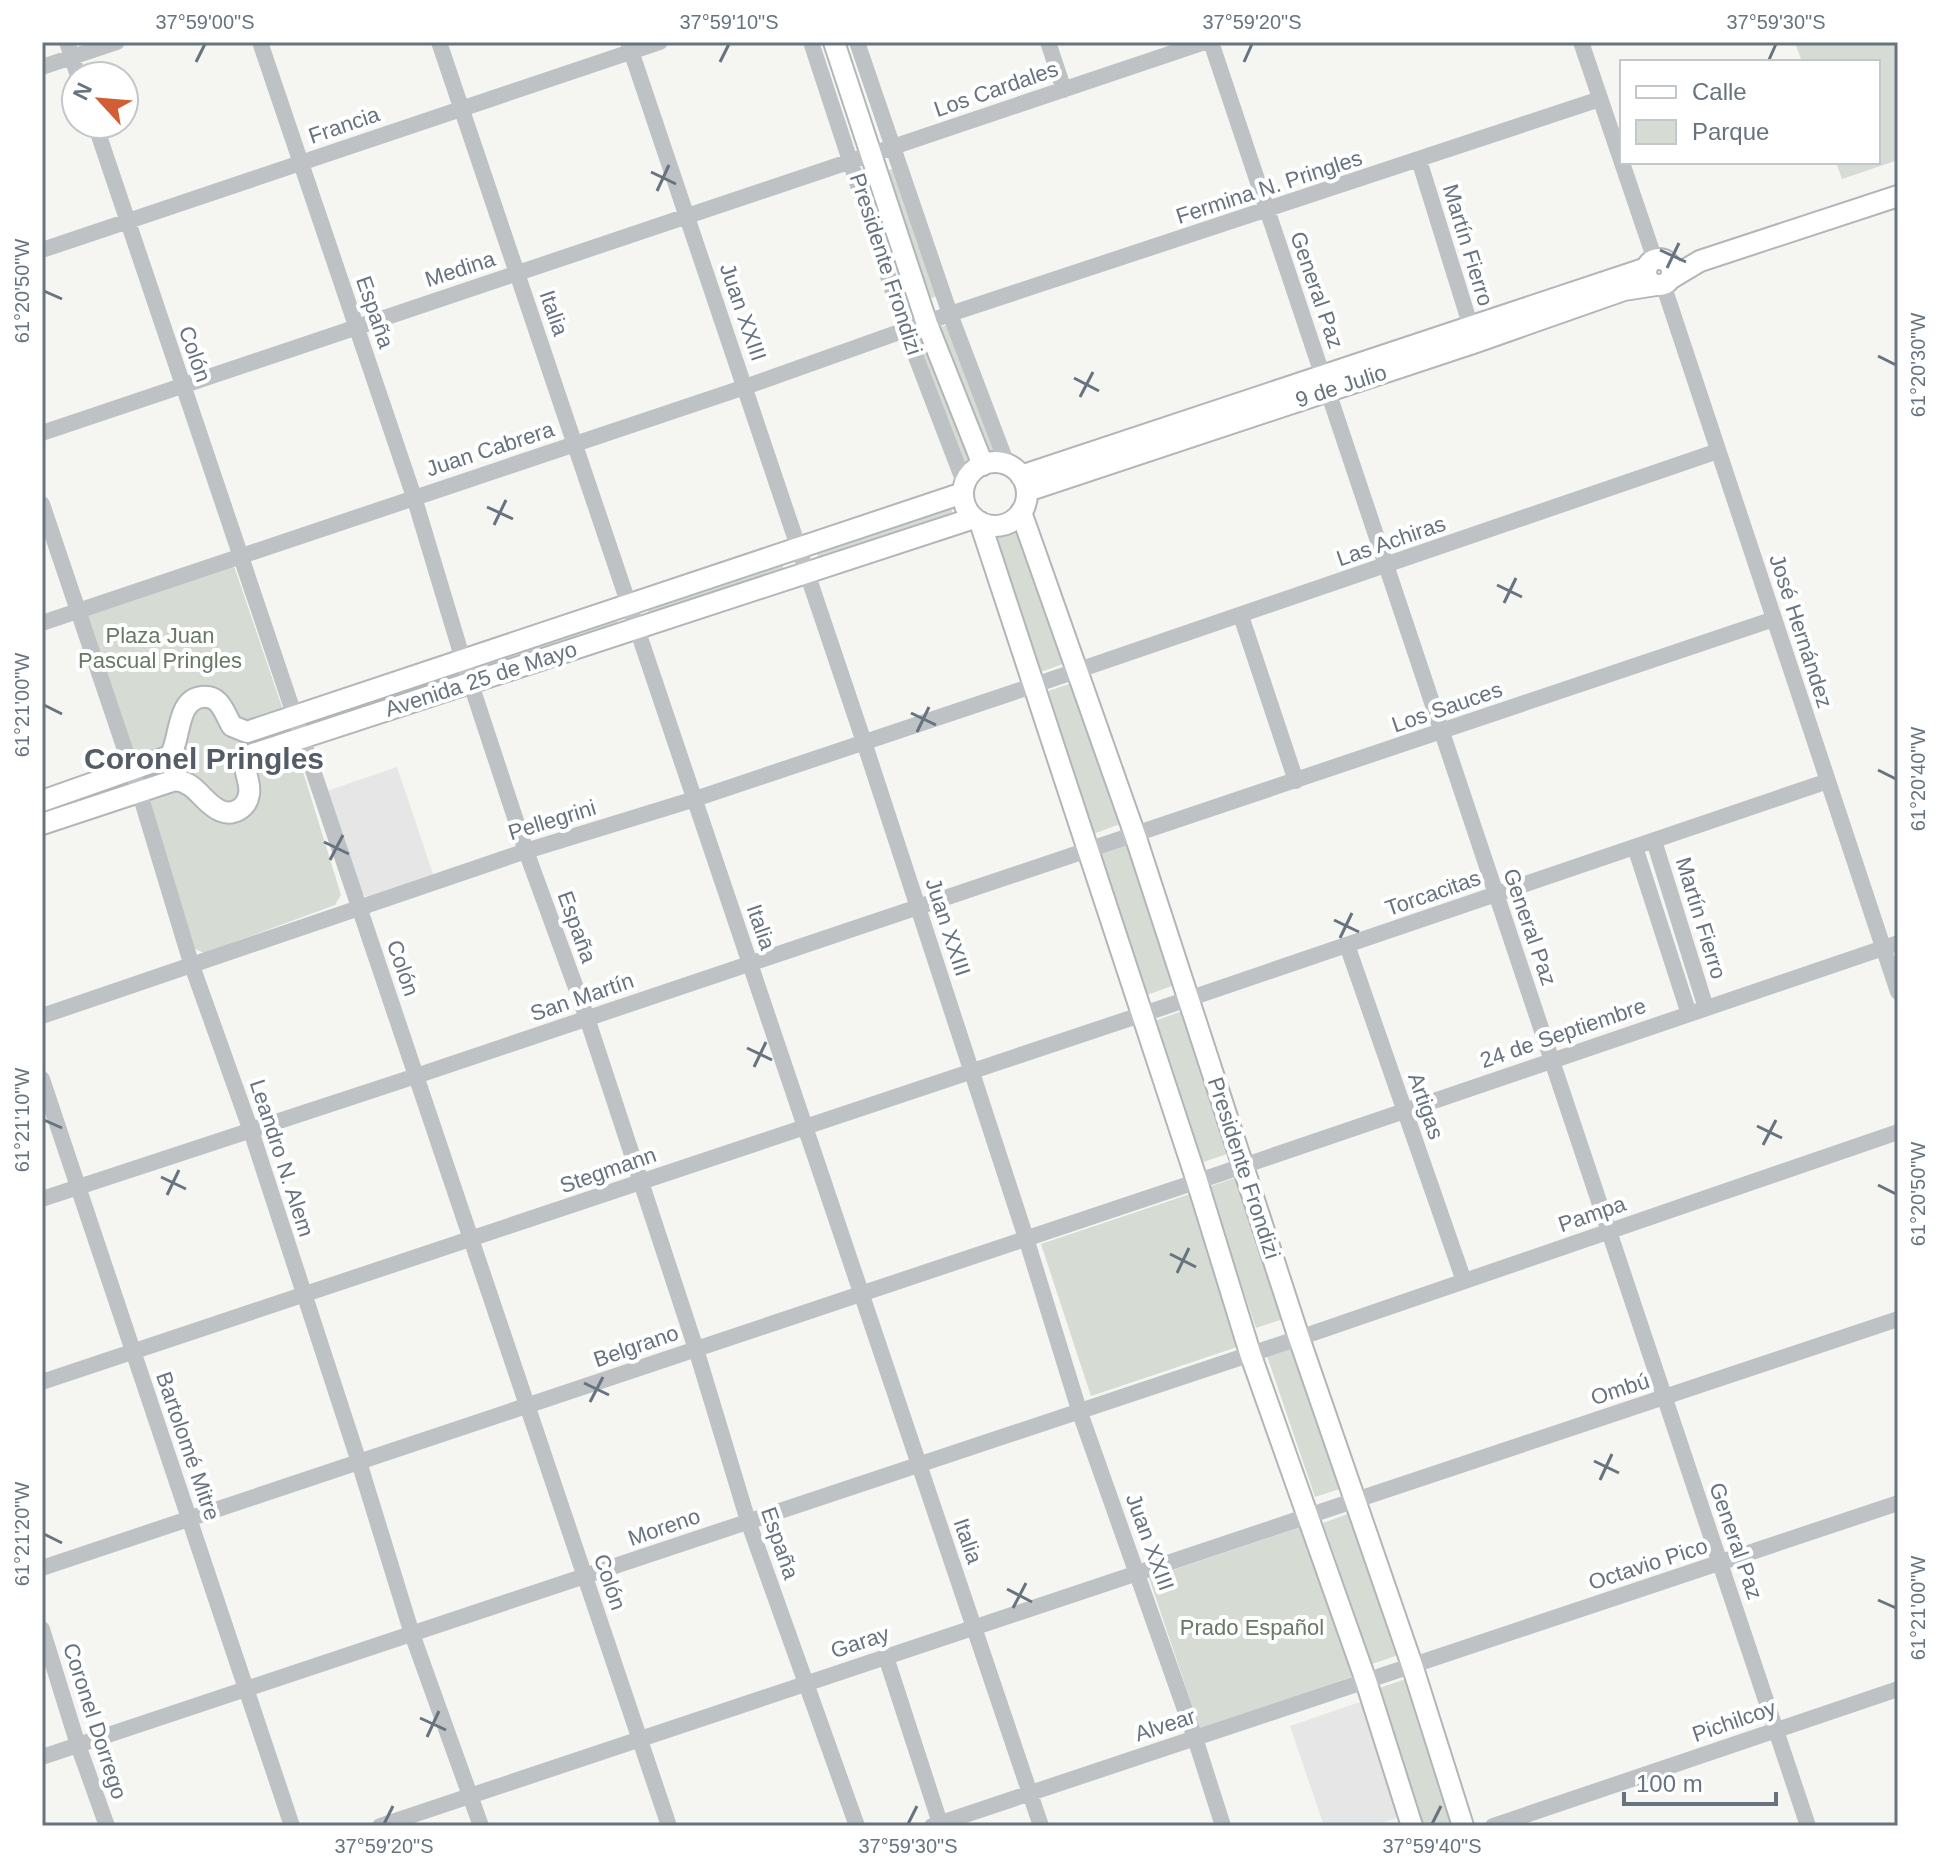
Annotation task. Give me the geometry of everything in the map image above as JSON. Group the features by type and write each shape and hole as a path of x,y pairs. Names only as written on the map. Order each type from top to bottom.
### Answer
{"main road":[{"name":"Presidente Frondizi","path":"834,42 860,158 983,465"},
{"name":"9 de Julio","path":"1018,477 1176,433 1473,334 1624,290 1659,273 1898,196"},
{"path":"977,520 989,525 1007,524 1021,512 1018,477 991,463 983,465 971,473 964,489 964,502 977,520 1035,685 1250,1353 1366,1681 1412,1826"},
{"name":"Avenida 25 de Mayo","path":"42,801 170,756 183,713 195,699 206,697 217,700 232,726 247,732 800,548 964,489"},
{"name":"Presidente Frondizi","path":"1021,512 1135,835 1463,1826"},
{"name":"Avenida 25 de Mayo","path":"42,824 181,780 222,812 235,812 245,804 249,793 244,769 247,759 253,754 808,572 977,520"}],"street":[{"path":"42,67 70,50 117,42"},
{"name":"España","path":"260,42 414,497 463,660 526,851 587,1018 696,1349 748,1521 857,1826"},
{"name":"Italia","path":"439,42 1041,1826"},
{"name":"Francia","path":"42,250 462,109 630,47 660,42"},
{"name":"Presidente Frondizi","path":"811,42 860,158 906,331 964,489"},
{"name":"Presidente Frondizi","path":"857,42 950,314 1018,477"},
{"path":"1048,42 1064,90"},
{"name":"Los Cardales","path":"893,147 1208,42"},
{"name":"General Paz","path":"1208,42 1808,1826"},
{"name":"José Hernández","path":"1581,42 1620,158"},
{"name":"Juan XXIII","path":"630,47 808,572 1026,1238 1079,1410 1138,1572 1223,1826"},
{"name":"Fermina N. Pringles","path":"950,314 1600,99"},
{"name":"Colón","path":"100,140 669,1826"},
{"name":"Medina","path":"42,433 893,147"},
{"name":"Martín Fierro","path":"1419,160 1473,334"},
{"name":"José Hernández","path":"1622,164 1828,781 1891,946 1898,992"},
{"name":"Juan Cabrera","path":"42,623 745,387 950,314"},
{"name":"Las Achiras","path":"1077,670 1718,451"},
{"name":"Leandro N. Alem","path":"42,504 133,771 191,963 251,1131 412,1634 481,1826"},
{"path":"1241,616 1296,781"},
{"name":"Los Sauces","path":"1135,835 1774,619"},
{"name":"Pellegrini","path":"42,1016 526,851 695,799 1077,670"},
{"name":"Torcacitas","path":"1188,999 1828,781"},
{"name":"San Martín","path":"42,1199 1135,835"},
{"name":"Martín Fierro","path":"1654,841 1706,1008"},
{"name":"Martín Fierro","path":"1635,847 1689,1014"},
{"name":"Artigas","path":"1347,945 1464,1281"},
{"name":"24 de Septiembre","path":"1243,1166 1891,946"},
{"name":"Stegmann","path":"42,1382 1188,999"},
{"name":"Bartolomé Mitre","path":"42,1079 292,1826"},
{"name":"Pampa","path":"1299,1338 1898,1132"},
{"name":"Belgrano","path":"42,1568 1243,1166"},
{"name":"Ombú","path":"1355,1500 1898,1319"},
{"name":"Moreno","path":"42,1757 1299,1338"},
{"name":"Garay","path":"380,1826 1355,1500"},
{"name":"Octavio Pico","path":"1412,1665 1898,1503"},
{"name":"Coronel Dorrego","path":"42,1629 107,1826"},
{"path":"886,1657 936,1824"},
{"name":"Alvear","path":"936,1824 1412,1665"},
{"name":"Pichilcoy","path":"1493,1826 1898,1689"}],"shaded area":[{"path":"397,767 433,874 367,897 362,893 327,791"},
{"path":"1366,1700 1402,1816 1374,1826 1324,1826 1290,1726"}],"green space":[{"path":"1795,42 1898,42 1898,160 1842,179 1837,164 1880,164 1880,60 1801,60"},
{"path":"895,168 938,296 928,299 885,172"},
{"path":"947,325 995,450 985,454 937,328"},
{"path":"926,332 973,458 964,462 916,336"},
{"path":"952,508 952,515 817,558 818,551"},
{"path":"1020,521 1068,662 1038,673 990,531"},
{"path":"783,564 783,571 648,614 649,607"},
{"name":"Plaza Juan Pascual Pringles","path":"234,566 283,710 246,727 207,691 171,748 136,761 86,616"},
{"path":"617,619 617,626 482,669 483,662"},
{"path":"1075,682 1123,823 1093,834 1045,692"},
{"name":"Plaza Juan Pascual Pringles","path":"203,701 224,720 283,727 286,730 286,734 255,748 245,791 238,806 148,779 147,772"},
{"path":"294,749 341,895 335,905 204,953 195,949 148,804 152,796 175,784 231,817 251,763"},
{"path":"1128,843 1177,984 1147,995 1098,854"},
{"path":"1185,1010 1233,1152 1203,1162 1155,1021"},
{"path":"1238,1177 1286,1318 1256,1328 1208,1187"},
{"path":"1190,1194 1240,1346 1091,1396 1041,1244"},
{"path":"1297,1345 1345,1487 1315,1497 1267,1356"},
{"path":"1353,1512 1401,1654 1372,1664 1323,1523"},
{"name":"Prado Español","path":"1304,1526 1354,1676 1200,1729 1149,1578"},
{"path":"1406,1679 1454,1820 1438,1826 1423,1826 1376,1689"}],"district":[{"name":"Coronel Pringles","path":"204,758"}]}
